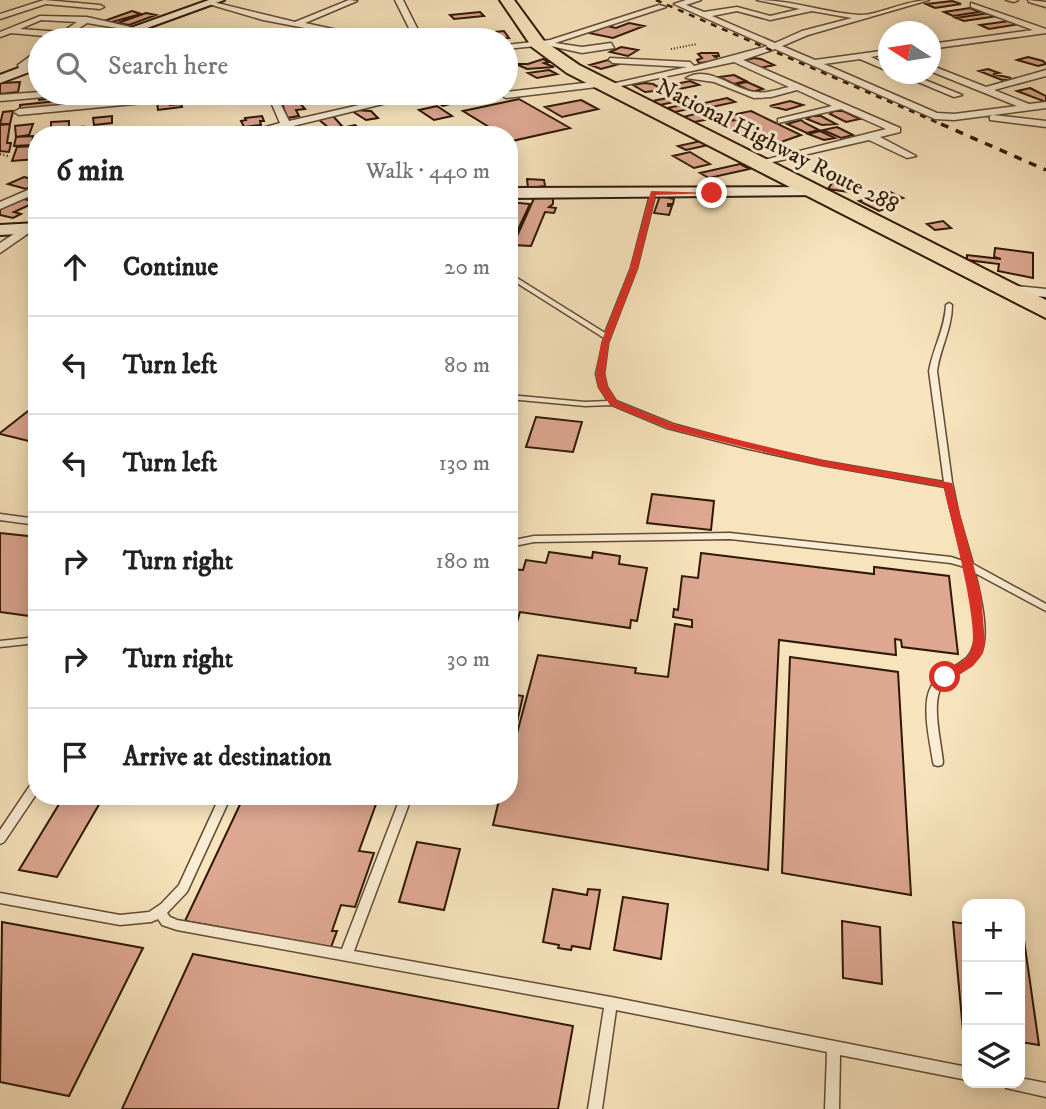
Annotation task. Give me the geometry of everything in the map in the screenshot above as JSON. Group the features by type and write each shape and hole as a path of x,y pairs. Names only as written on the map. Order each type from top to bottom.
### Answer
{"highway":[{"name":"National Highway Route 288","path":"507,0 541,44 559,60 605,80 760,164 1046,310"}],"street":[{"path":"74,28 108,0"},
{"path":"399,0 413,28"},
{"path":"697,0 678,4 935,116 972,115 1046,105"},
{"path":"761,0 863,18"},
{"path":"896,0 913,4"},
{"path":"650,79 734,59 805,33 925,0"},
{"path":"1032,0 1046,5"},
{"path":"138,28 218,1 255,17 316,28"},
{"path":"296,24 352,1"},
{"path":"1,12 45,2 100,7"},
{"path":"974,5 1045,31"},
{"path":"338,7 349,10"},
{"path":"518,47 541,44 662,7"},
{"path":"701,15 737,9 770,18 814,8"},
{"path":"0,35 37,18 85,20 129,28"},
{"path":"354,20 356,28"},
{"path":"9,31 28,34"},
{"path":"941,45 1045,31"},
{"path":"541,44 582,50 611,46"},
{"path":"814,63 878,53"},
{"path":"861,56 878,64"},
{"path":"734,59 895,130 760,164"},
{"path":"23,70 21,67 28,60"},
{"path":"613,60 707,66"},
{"path":"605,80 636,62"},
{"path":"0,79 28,68"},
{"path":"941,72 1028,107"},
{"path":"986,90 1046,73"},
{"path":"518,89 605,80 713,77 752,94 762,95 798,87"},
{"path":"928,84 957,96"},
{"path":"0,98 28,96"},
{"path":"965,104 987,113"},
{"path":"19,112 92,105"},
{"path":"275,105 282,125"},
{"path":"278,126 370,105"},
{"path":"781,121 842,106"},
{"path":"972,115 1010,124 1046,124"},
{"path":"872,137 911,156"},
{"path":"518,193 814,192"},
{"path":"0,206 28,193"},
{"path":"0,230 28,228"},
{"path":"0,249 28,232"},
{"path":"1006,289 1046,293"}],"lane":[{"path":"613,403 603,387 600,374 607,337 634,268 653,192"},
{"path":"518,281 607,337"},
{"path":"938,762 934,688 945,677 969,663 977,653 979,643 975,594 948,485 933,371 934,357 950,323 949,305"},
{"path":"518,398 585,404 613,403 670,426 749,447 948,485"},
{"path":"0,517 28,521"},
{"path":"518,542 534,539 730,536 934,557 968,565 1046,608"},
{"path":"0,644 28,641"},
{"path":"0,839 28,797"},
{"path":"0,898 120,920 151,917 160,912 183,888 222,805"},
{"path":"346,956 404,805"},
{"path":"160,912 166,921 177,925 611,1003 962,1073"},
{"path":"595,1109 611,1003"},
{"path":"832,1109 834,1048"},
{"path":"1025,1086 1046,1090"}],"path":[{"path":"0,154 8,156"}],"building":[{"path":"952,1 961,4 935,8 926,4"},
{"path":"970,8 979,12 953,16 944,12"},
{"path":"132,11 141,14 112,22 104,21"},
{"path":"480,12 484,16 454,19 450,15"},
{"path":"146,13 156,15 129,25 118,23"},
{"path":"989,13 998,16 964,21 956,18"},
{"path":"1009,21 1019,24 989,29 980,25"},
{"path":"629,23 644,26 613,38 589,33 607,26 616,28"},
{"path":"621,47 638,50 628,56 610,52"},
{"path":"718,53 719,56 714,56 720,61 699,63 697,60 702,58 698,54"},
{"path":"1028,57 1046,64 1038,66 1017,60"},
{"path":"754,58 774,65 759,68 743,61"},
{"path":"543,59 549,62 544,63 554,67 527,69 518,65"},
{"path":"608,60 619,64 601,69 590,65"},
{"path":"608,60 619,64 601,69 590,65"},
{"path":"988,69 999,73 993,74 1011,78 1002,80 979,71"},
{"path":"549,70 557,74 537,78 528,73"},
{"path":"734,75 746,81 734,84 719,77"},
{"path":"690,81 699,85 670,91 661,87"},
{"path":"20,82 18,92 0,94 0,83"},
{"path":"747,82 763,89 752,92 736,84"},
{"path":"644,83 664,90 645,92 633,85"},
{"path":"1030,88 1046,96 1046,102 1017,91"},
{"path":"676,96 683,100 660,105 653,101"},
{"path":"727,98 735,102 712,107 704,103"},
{"path":"518,99 570,128 518,140 518,126 487,126 463,111 491,105 518,105"},
{"path":"581,100 598,109 562,117 545,107"},
{"path":"790,101 803,105 786,110 770,106"},
{"path":"690,103 698,107 675,112 668,108"},
{"path":"28,104 64,105 20,109 20,105"},
{"path":"157,105 182,107 158,110"},
{"path":"283,105 302,105 305,109 296,110 299,116 287,118"},
{"path":"437,106 452,116 434,120 419,110"},
{"path":"13,111 10,124 0,124 3,112"},
{"path":"352,111 371,111 378,118 366,120"},
{"path":"751,111 801,135 764,148 721,123 734,120 727,116"},
{"path":"843,111 860,119 846,122 830,114"},
{"path":"699,113 710,119 694,122 683,117"},
{"path":"332,115 342,126 326,126 317,118"},
{"path":"112,116 112,123 94,125 93,118"},
{"path":"262,116 264,121 260,121 261,125 244,126 241,121 246,120 245,118"},
{"path":"821,116 836,124 822,125 807,119"},
{"path":"801,120 819,130 807,133 787,124"},
{"path":"69,121 69,126 51,126 51,122"},
{"path":"10,124 7,143 11,143 9,152 0,151 0,125"},
{"path":"33,124 28,126 28,135 16,137 15,126"},
{"path":"837,127 853,135 841,138 823,130"},
{"path":"820,131 835,138 824,140 808,134"},
{"path":"28,136 28,145 14,146 16,137"},
{"path":"701,141 708,145 686,150 678,146"},
{"path":"28,146 28,160 12,161 17,147"},
{"path":"690,152 710,164 694,168 673,156"},
{"path":"740,164 749,169 709,178 700,173"},
{"path":"24,177 28,178 26,189 8,184"},
{"path":"527,179 544,180 545,186 528,188"},
{"path":"832,183 851,186 848,192 828,189"},
{"path":"890,192 903,198 889,202 896,205 879,211 859,201"},
{"path":"535,196 553,198 553,204 549,207 556,208 554,213 545,212 531,246 518,245 518,234"},
{"path":"660,196 674,199 673,204 668,204 672,206 669,215 654,213"},
{"path":"20,198 28,200 28,206 14,212 21,214 13,218 0,215 0,209"},
{"path":"518,203 530,204 518,230"},
{"path":"943,221 951,228 935,230 927,224"},
{"path":"995,248 1033,253 1033,278 998,271 999,264 967,260 967,255 1001,259 994,257"},
{"path":"28,411 28,441 0,433"},
{"path":"536,417 582,422 573,452 526,447"},
{"path":"652,494 714,501 711,530 647,523"},
{"path":"0,533 28,536 28,616 0,612"},
{"path":"549,552 592,558 593,552 620,556 619,564 647,568 637,621 631,620 630,628 520,612 518,619 518,570 523,570 526,560 546,563"},
{"path":"701,553 874,574 874,567 949,576 958,654 902,647 901,640 895,639 896,655 779,640 768,870 493,825 498,805 518,805 518,729 538,655 636,668 635,673 668,677 675,624 692,627 692,620 673,617 674,609 678,610 682,576 698,578"},
{"path":"790,657 898,672 911,895 782,873"},
{"path":"518,695 523,696 518,718"},
{"path":"59,805 99,805 57,877 19,870"},
{"path":"240,805 376,805 359,851 374,853 355,907 341,905 332,931 337,931 331,947 185,921"},
{"path":"417,842 460,849 444,910 399,902"},
{"path":"553,889 587,895 588,889 600,890 590,949 572,946 571,950 543,942"},
{"path":"623,897 668,904 661,959 614,950"},
{"path":"842,921 880,927 882,984 843,978"},
{"path":"2,922 143,948 69,1096 0,1082"},
{"path":"953,922 962,923 962,1020"},
{"path":"1025,947 1039,1045 1025,1043"},
{"path":"193,954 573,1026 558,1109 122,1109"}],"railway":[{"path":"656,0 945,126"},
{"path":"941,124 1046,170"}],"route":[{"path":"712,193 653,192 634,268 605,343 600,374 603,387 613,403 670,426 822,463 948,485 975,594 979,643 977,653 969,663 945,677"}]}
